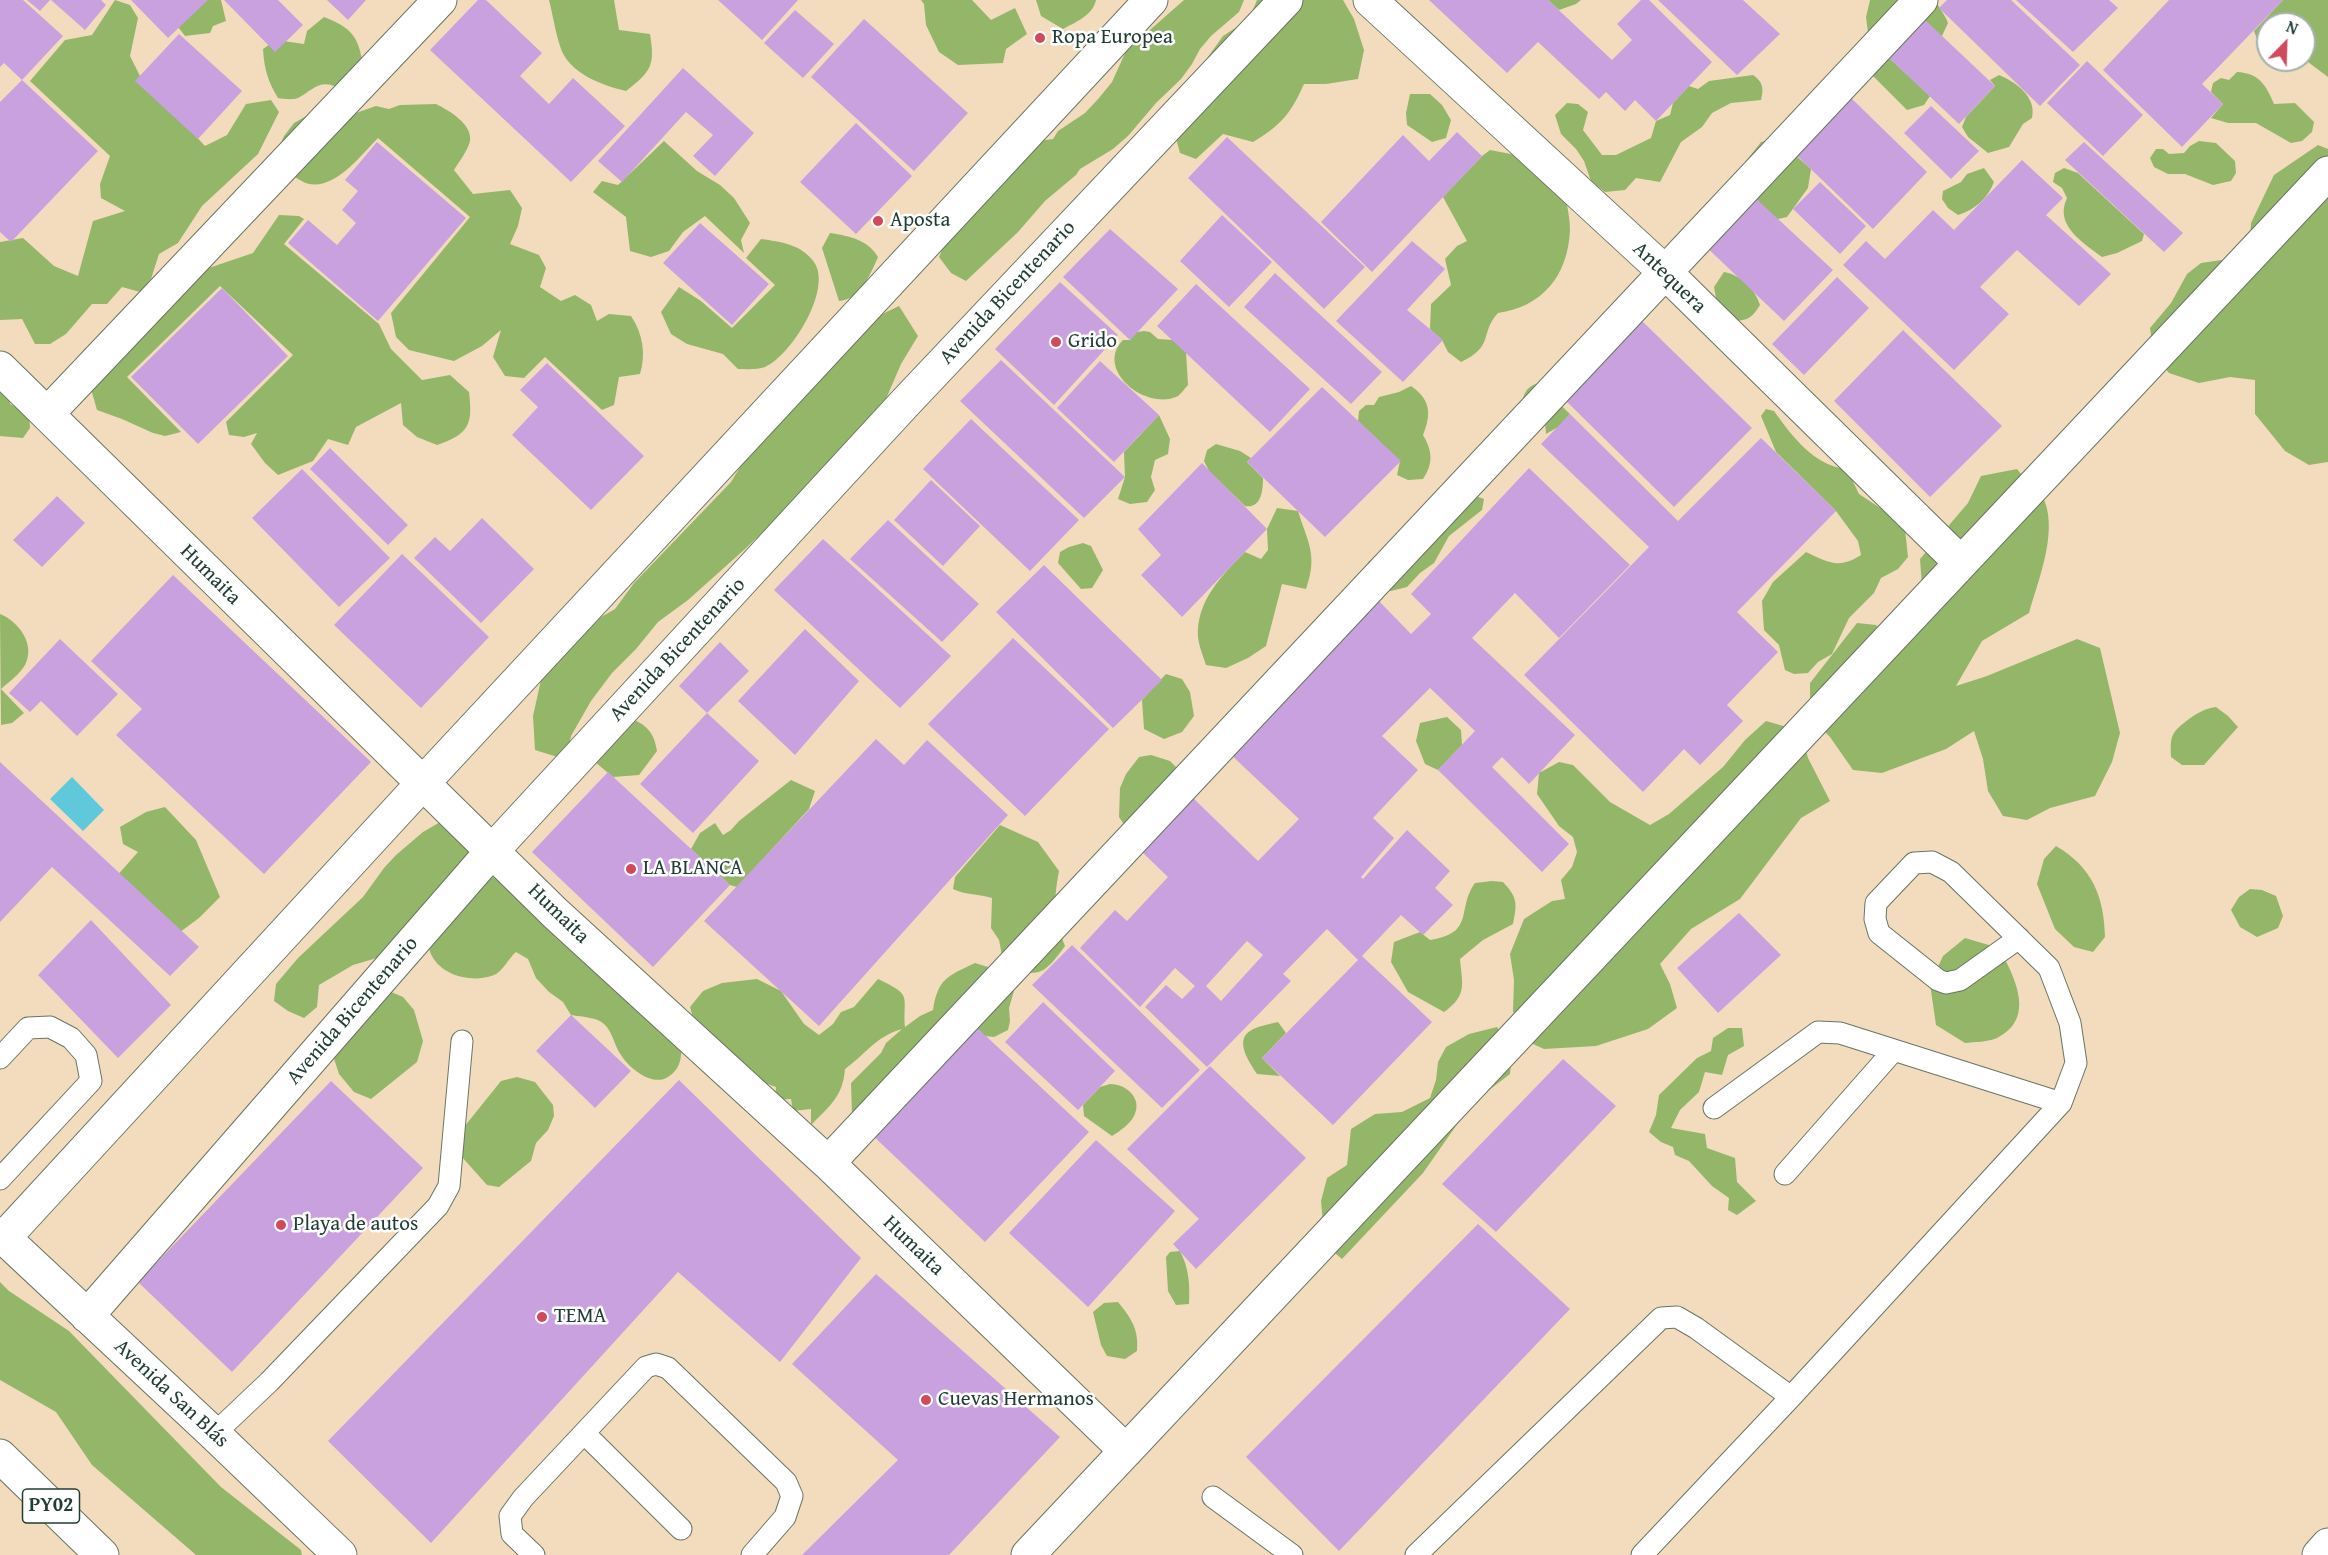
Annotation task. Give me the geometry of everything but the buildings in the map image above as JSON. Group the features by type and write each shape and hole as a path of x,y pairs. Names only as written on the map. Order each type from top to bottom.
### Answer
{"main road":[{"path":"47,414 440,0"},
{"path":"2,1236 1151,0"},
{"name":"Avenida Bicentenario","path":"87,1316 494,850 905,403 1286,0"},
{"name":"Antequera","path":"1370,0 1665,273 1961,563"},
{"path":"828,1163 1921,0"},
{"path":"1028,1555 2328,172"},
{"name":"Humaita","path":"0,368 422,784 494,850 555,913 828,1163 1126,1451"},
{"name":"Avenida San Blás","path":"2,1236 340,1555"},
{"name":"PY02","path":"0,1456 102,1555"},
{"path":"2319,1555 2328,1545"}],"lane":[{"path":"1642,1555 1791,1397 2061,1103 2076,1063 2070,1023 2049,968 2019,938 1951,872 1932,862 1914,863 1876,903 1875,919 1879,933 1938,980 1946,983 1960,980 2019,938"},
{"path":"0,1058 28,1028 50,1028 70,1038 86,1055 91,1081 0,1179"},
{"path":"1714,1108 1818,1032 1840,1033 2061,1103"},
{"path":"214,1434 269,1382 438,1206 449,1186 462,1041"},
{"path":"1785,1174 1894,1050"},
{"path":"1416,1555 1661,1318 1677,1317 1696,1328 1791,1397"},
{"path":"534,1555 512,1534 510,1516 523,1498 646,1367 656,1364 668,1368 786,1482 792,1496 785,1516 752,1555"},
{"path":"584,1433 681,1529"},
{"path":"1213,1497 1292,1555"}],"green space":[{"path":"115,0 130,5 138,18 130,56 140,76 205,146 227,135 246,104 271,100 279,112 258,154 202,206 178,243 159,254 151,279 140,292 122,287 107,304 92,304 66,334 50,344 35,344 22,319 0,320 0,242 23,238 54,266 78,276 93,221 125,211 101,198 100,184 110,156 30,81 65,40 92,35"},
{"path":"182,0 221,0 226,21 213,26 210,33 185,36 175,23"},
{"path":"549,0 614,0 619,30 650,34 652,53 650,67 626,91 596,81 578,71 570,64 560,46"},
{"path":"921,0 972,0 991,20 1015,8 1027,34 1006,49 1003,63 958,65 939,52 926,25 924,4"},
{"path":"1036,0 1096,0 1088,14 1063,29 1041,16"},
{"path":"1184,0 1244,0 1239,12 1211,36 1181,79 1156,103 1128,136 1113,149 1080,169 966,281 951,273 939,257 946,241 1039,141 1053,139 1058,131 1085,113 1112,82 1126,51"},
{"path":"1257,0 1343,0 1354,19 1364,50 1358,79 1326,84 1304,84 1284,118 1253,142 1223,134 1196,159 1180,153 1172,124 1178,99 1223,36 1249,19"},
{"path":"1548,0 1581,0 1559,10"},
{"path":"1870,0 1936,0 1945,17 1948,23 1942,36 1887,56 1930,96 1924,105 1907,110 1862,65 1869,41 1866,17"},
{"path":"2283,0 2328,0 2328,77 2316,68 2316,12 2272,12"},
{"path":"324,17 341,25 352,34 359,46 363,64 339,88 327,84 298,98 278,98 267,75 263,49 276,40 304,44 307,31"},
{"path":"2237,72 2251,75 2261,81 2274,104 2295,103 2314,122 2312,132 2302,141 2291,143 2256,123 2228,123 2211,118 2223,104 2211,92 2213,83 2221,78 2229,80"},
{"path":"1753,75 1762,86 1761,100 1731,103 1712,113 1702,127 1681,142 1660,182 1636,178 1625,190 1605,192 1591,181 1584,161 1561,134 1555,115 1567,103 1578,104 1588,112 1583,130 1602,155 1616,155 1651,138 1656,121 1670,115 1673,103 1689,86 1698,89 1709,81"},
{"path":"1999,75 2024,91 2031,103 2032,118 2023,124 2009,147 1988,153 1968,137 1962,127 1966,117 1995,86 1990,80"},
{"path":"1410,94 1430,94 1442,105 1451,120 1446,138 1432,142 1407,125 1406,113"},
{"path":"436,104 459,118 468,129 469,145 454,170 473,194 510,190 522,208 518,226 510,244 539,255 546,268 540,287 561,301 575,295 591,305 597,321 609,314 631,316 642,344 643,359 640,374 619,377 614,405 602,410 545,357 524,378 505,376 493,357 501,330 482,346 454,361 409,350 396,337 391,313 470,217 378,138 347,169 329,181 309,184 288,173 279,148 284,136 294,123 310,114 353,114 376,106 389,109 400,105"},
{"path":"1777,139 1811,169 1808,188 1787,217 1778,219 1729,198 1746,173 1746,161 1761,142"},
{"path":"664,141 697,171 720,185 734,198 750,223 741,240 744,253 705,216 683,232 669,251 651,257 630,251 626,217 593,192 602,181 618,185"},
{"path":"2199,141 2216,143 2235,161 2236,173 2231,181 2213,185 2185,174 2168,174 2154,167 2150,158 2156,149 2163,149 2169,154 2184,153"},
{"path":"2318,145 2328,149 2328,462 2309,465 2285,451 2255,414 2255,380 2230,377 2199,383 2169,373 2154,356 2150,328 2171,303 2187,274 2201,263 2249,256 2251,223 2274,175"},
{"path":"1490,150 1542,160 1561,175 1570,223 1568,247 1564,262 1550,287 1528,304 1498,313 1492,320 1483,345 1472,356 1461,362 1448,352 1442,340 1430,329 1431,304 1451,285 1445,259 1457,246 1467,241 1443,197"},
{"path":"1984,168 1994,182 1984,198 1975,207 1958,215 1948,208 1942,199 1943,191 1961,182 1967,174"},
{"path":"2064,168 2078,173 2144,234 2142,241 2117,253 2102,257 2079,239 2067,225 2064,216 2067,198 2062,188 2053,182 2055,173"},
{"path":"279,215 299,216 304,219 284,244 379,324 391,349 422,380 450,375 469,392 470,413 467,427 456,437 437,445 417,437 403,425 401,403 356,427 348,445 328,439 313,461 278,475 265,463 251,444 257,433 244,437 229,435 226,422 293,355 220,286 127,377 181,432 165,436 153,433 97,410 91,389 121,354 141,340 149,315 194,273 253,253"},
{"path":"830,233 864,243 878,257 868,279 853,296 846,300 839,301 822,248"},
{"path":"761,239 790,245 809,256 818,274 818,288 814,304 806,320 786,350 765,367 738,369 723,354 687,344 671,334 661,312 679,287 701,301 732,328 775,285 746,258"},
{"path":"1724,272 1742,280 1758,299 1760,305 1748,318 1731,320 1716,298 1714,287"},
{"path":"899,306 918,336 901,364 874,427 745,549 688,600 658,622 612,673 591,701 571,736 567,760 535,750 533,716 541,680 584,627 615,609 634,583 731,482 748,454 868,321"},
{"path":"1137,332 1150,332 1158,339 1173,340 1186,352 1188,385 1178,396 1165,399 1152,398 1139,393 1119,375 1115,363 1116,351 1123,340 1130,340"},
{"path":"1543,382 1554,399 1570,414 1558,427 1546,434 1545,422 1520,412 1528,389"},
{"path":"1411,386 1422,396 1428,407 1428,420 1423,435 1428,446 1430,462 1423,479 1408,480 1397,475 1400,461 1358,421 1359,411 1366,405 1374,405 1379,397"},
{"path":"0,388 9,392 10,404 29,414 30,428 23,438 0,436"},
{"path":"1766,409 1774,411 1796,440 1814,456 1835,467 1847,469 1859,494 1894,517 1905,529 1908,557 1898,569 1881,578 1874,593 1849,618 1832,654 1818,662 1808,673 1794,674 1785,670 1779,645 1764,630 1762,601 1773,582 1806,552 1834,563 1846,562 1861,555 1858,541 1836,511 1776,452 1761,416"},
{"path":"1159,415 1170,439 1168,454 1155,460 1151,477 1155,490 1147,502 1130,504 1118,499 1125,477 1124,452"},
{"path":"1216,444 1240,451 1251,458 1247,462 1263,478 1262,493 1255,505 1245,506 1209,471 1204,461 1207,450"},
{"path":"2017,469 2043,498 2048,515 2048,543 2041,573 2029,613 1982,641 1956,686 1987,676 2077,639 2100,648 2120,733 2112,762 2095,796 2050,808 2027,820 2003,816 1988,791 1983,759 1974,731 1946,749 1882,773 1853,770 1830,737 1810,717 1810,683 1857,623 1876,625 1890,641 1924,613 1920,559 1968,503 1981,476"},
{"path":"1467,493 1484,499 1482,510 1449,536 1434,563 1420,573 1407,587 1391,591 1373,586 1366,575 1368,562"},
{"path":"1277,508 1298,511 1311,558 1310,577 1306,589 1282,584 1266,646 1248,658 1226,668 1206,665 1198,637 1201,612 1206,600 1219,580 1245,552 1261,559 1268,550 1267,529"},
{"path":"1083,543 1091,546 1103,570 1092,588 1081,589 1058,563 1060,552"},
{"path":"0,614 19,628 27,641 28,649 28,657 23,668 1,689 24,713 12,723 1,725"},
{"path":"1166,674 1182,679 1190,692 1194,716 1182,732 1164,739 1144,729 1142,700"},
{"path":"2216,707 2238,727 2204,765 2182,765 2171,757 2173,734 2183,723 2199,713"},
{"path":"1447,717 1461,730 1462,745 1438,770 1425,764 1416,741 1420,723"},
{"path":"631,718 649,730 657,751 639,775 613,777 595,762"},
{"path":"1766,721 1801,731 1808,758 1830,801 1801,818 1740,899 1691,929 1660,964 1670,984 1677,1008 1648,1029 1596,1046 1544,1049 1522,1039 1513,1011 1514,980 1510,954 1524,919 1552,901 1565,899 1561,880 1572,867 1577,852 1573,837 1559,826 1537,794 1539,773 1559,762 1573,765 1610,802 1650,825 1669,814 1723,767 1745,740"},
{"path":"1151,755 1170,761 1182,773 1133,838 1119,817 1120,788 1126,774 1139,757"},
{"path":"791,780 815,791 809,809 737,887 730,885 691,849 700,833 715,823 723,835"},
{"path":"165,807 196,840 220,897 199,918 176,935 115,878 138,852 123,844 120,827 146,812"},
{"path":"442,821 474,839 468,855 387,955 353,965 319,985 317,1007 304,1018 274,1001 276,984 298,958 363,897 396,855 423,832"},
{"path":"1000,825 1038,842 1059,871 1056,909 1065,946 1045,969 1039,972 1025,972 1004,966 999,940 991,928 992,898 953,889 955,877"},
{"path":"2056,846 2079,863 2094,884 2099,896 2105,937 2093,952 2074,947 2055,929 2037,884 2044,859"},
{"path":"485,877 504,878 681,1040 680,1061 673,1073 668,1077 655,1080 635,1070 621,1055 603,1023 595,1019 571,1015 563,1002 549,992 536,978 528,959 516,952 500,971 486,977 460,976 451,973 437,963 430,951 427,934"},
{"path":"1503,882 1514,897 1516,906 1513,924 1483,940 1460,959 1462,989 1457,1000 1444,1012 1408,992 1391,962 1394,942 1420,932 1430,940 1454,932 1463,919 1469,893 1475,883"},
{"path":"2250,889 2262,890 2276,896 2283,916 2278,928 2257,937 2240,927 2231,910 2239,897"},
{"path":"1965,938 1999,948 2011,971 2019,996 2016,1019 2009,1030 1990,1040 1965,1043 1936,1025 1930,984 1943,956"},
{"path":"975,963 998,970 1014,991 1009,1008 1008,1030 994,1037 985,1036 852,1116 851,1083 881,1053 886,1043 902,1029 893,1032 878,1041 845,1069 838,1094 830,1106 811,1125 811,1109 793,1111 791,1099 775,1100 776,1087 756,1080 752,1069 735,1068 696,1029 690,1007 703,991 722,983 757,979 781,991 804,1024 819,1035 833,1024 841,1012 854,1007 878,979 897,989 904,997 905,1027 933,1010 938,991 946,979"},
{"path":"370,983 403,997 414,1010 423,1041 417,1062 371,1099 354,1092 339,1074 327,1037 341,998"},
{"path":"1278,1022 1286,1033 1262,1058 1280,1076 1257,1074 1243,1046 1245,1035 1256,1028"},
{"path":"1497,1027 1512,1052 1510,1074 1472,1103 1423,1173 1342,1259 1325,1245 1321,1201 1327,1178 1347,1165 1351,1129 1375,1114 1402,1112 1430,1098 1436,1080 1438,1062 1446,1047 1469,1034"},
{"path":"1728,1028 1742,1028 1744,1046 1728,1055 1722,1075 1705,1072 1699,1092 1680,1110 1671,1128 1705,1134 1707,1148 1735,1158 1737,1182 1756,1201 1737,1215 1728,1210 1729,1198 1712,1186 1689,1161 1675,1155 1673,1147 1661,1142 1649,1132 1656,1115 1659,1095 1697,1058 1711,1051 1713,1038"},
{"path":"517,1077 535,1082 553,1105 554,1116 548,1130 536,1143 531,1161 499,1187 487,1185 462,1157 464,1127 501,1081"},
{"path":"1110,1084 1127,1090 1135,1098 1136,1104 1132,1119 1112,1136 1084,1116 1083,1105 1100,1087"},
{"path":"1180,1251 1188,1277 1189,1304 1176,1305 1168,1291 1166,1257 1170,1252"},
{"path":"0,1282 9,1291 69,1331 221,1487 301,1550 302,1555 196,1555 92,1465 56,1412 0,1380"},
{"path":"1118,1302 1130,1319 1137,1336 1137,1351 1125,1359 1107,1356 1101,1345 1093,1312 1104,1303"}],"water":[{"path":"72,777 104,810 83,831 50,799"}],"place":[{"name":"Ropa Europea","path":"1040,38"},
{"name":"Aposta","path":"878,221"},
{"name":"Grido","path":"1056,342"},
{"name":"LA BLANCA","path":"631,869"},
{"name":"Playa de autos","path":"281,1225"},
{"name":"TEMA","path":"542,1317"},
{"name":"Cuevas Hermanos","path":"926,1400"}]}
